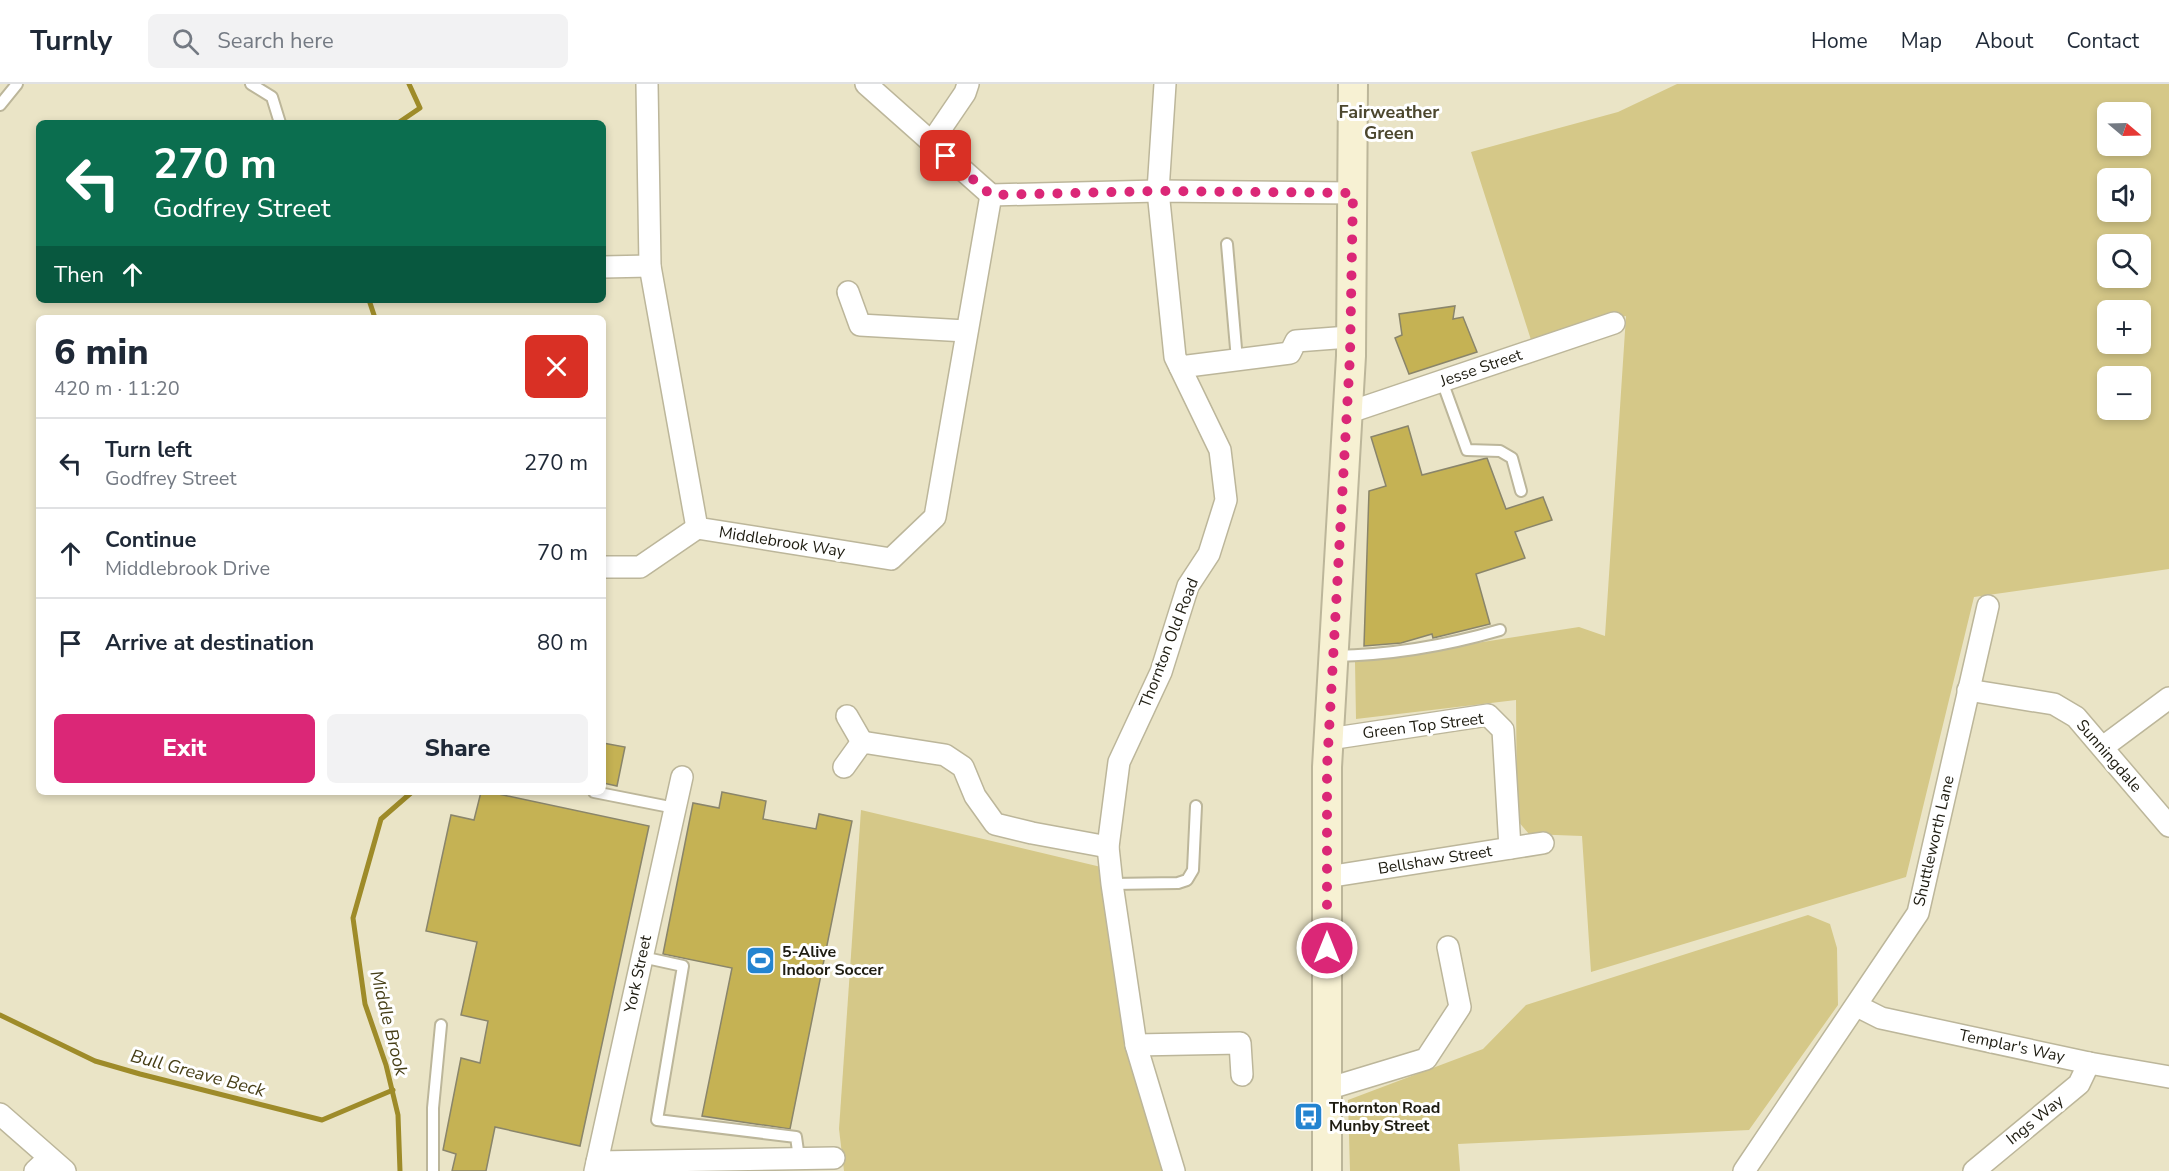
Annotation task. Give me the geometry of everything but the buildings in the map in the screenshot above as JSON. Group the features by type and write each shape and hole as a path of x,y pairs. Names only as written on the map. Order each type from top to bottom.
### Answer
{"main road":[{"path":"1327,1171 1329,739 1350,356 1353,84"}],"street":[{"name":"Middlebrook Way","path":"648,84 650,267 697,528 891,559 935,517 991,195"},
{"path":"866,84 991,195 1158,191 1353,193"},
{"path":"931,143 965,93 968,84"},
{"name":"Thornton Old Road","path":"1165,84 1158,191 1175,357 1220,450 1226,500 1209,554 1188,586 1161,672 1119,762 1108,847 1136,1045 1174,1171"},
{"path":"606,267 650,267"},
{"path":"848,292 860,325 966,331"},
{"name":"Jesse Street","path":"1347,412 1614,323"},
{"path":"1180,367 1290,353 1296,341 1349,337"},
{"path":"606,567 639,567 697,528"},
{"name":"Shuttleworth Lane","path":"1744,1171 1918,914 1988,606"},
{"name":"Sunningdale","path":"1968,690 2054,704 2076,717 2169,826"},
{"path":"2103,747 2169,698"},
{"name":"Green Top Street","path":"1329,739 1488,715 1503,730 1510,848"},
{"path":"847,716 862,742"},
{"path":"862,742 945,755 963,767 975,796 995,824 1108,847"},
{"path":"844,767 862,742"},
{"name":"York Street","path":"596,1167 682,777"},
{"name":"Bellshaw Street","path":"1327,877 1544,843"},
{"path":"1327,1089 1426,1059 1460,1007 1448,947"},
{"name":"Templar's Way","path":"1857,1006 1881,1018 2089,1063 2169,1077"},
{"path":"1136,1045 1240,1042 1242,1075"},
{"name":"Ings Way","path":"1974,1171 2079,1084 2089,1063"},
{"path":"0,1114 50,1167"},
{"path":"596,1167 799,1158 835,1164"}],"lane":[{"path":"0,105 16,84"},
{"path":"251,84 272,97 278,120"},
{"path":"1227,244 1237,360"},
{"path":"1442,381 1467,450 1500,451 1512,458 1521,491"},
{"path":"1334,656 1407,652 1472,639 1500,630"},
{"path":"606,794 675,808"},
{"path":"1112,884 1178,883 1187,880 1193,870 1196,806"},
{"path":"642,957 683,966 657,1120 796,1137 799,1158"},
{"path":"433,1171 433,1107 441,1024"}],"shaded area":[{"path":"1677,84 2169,84 2169,569 1974,597 1906,877 1591,972 1582,836 1529,834 1517,820 1516,700 1356,719 1355,662 1579,627 1605,636 1626,316 1532,343 1471,152 1618,112"},
{"path":"861,810 1101,867 1164,1171 844,1171 839,1129"},
{"path":"1808,915 1830,924 1837,948 1838,1005 1749,1130 1458,1144 1460,1171 1350,1171 1348,1100 1483,1049 1526,1005"}],"waterway":[{"name":"Middle Brook","path":"402,120 420,108 409,84"},
{"name":"Middle Brook","path":"370,303 374,315"},
{"name":"Middle Brook","path":"400,1171 398,1115 386,1065 365,1004 353,918 381,819 409,795"},
{"name":"Bull Greave Beck","path":"0,1015 95,1061 322,1120 393,1090"}],"place":[{"name":"5-Alive Indoor Soccer","path":"761,961"},
{"name":"Thornton Road Munby Street","path":"1308,1117"}],"district":[{"name":"Fairweather Green","path":"1389,122"}],"route":[{"path":"946,156 991,195 1158,191 1353,193 1350,356 1327,767 1327,948"}]}
